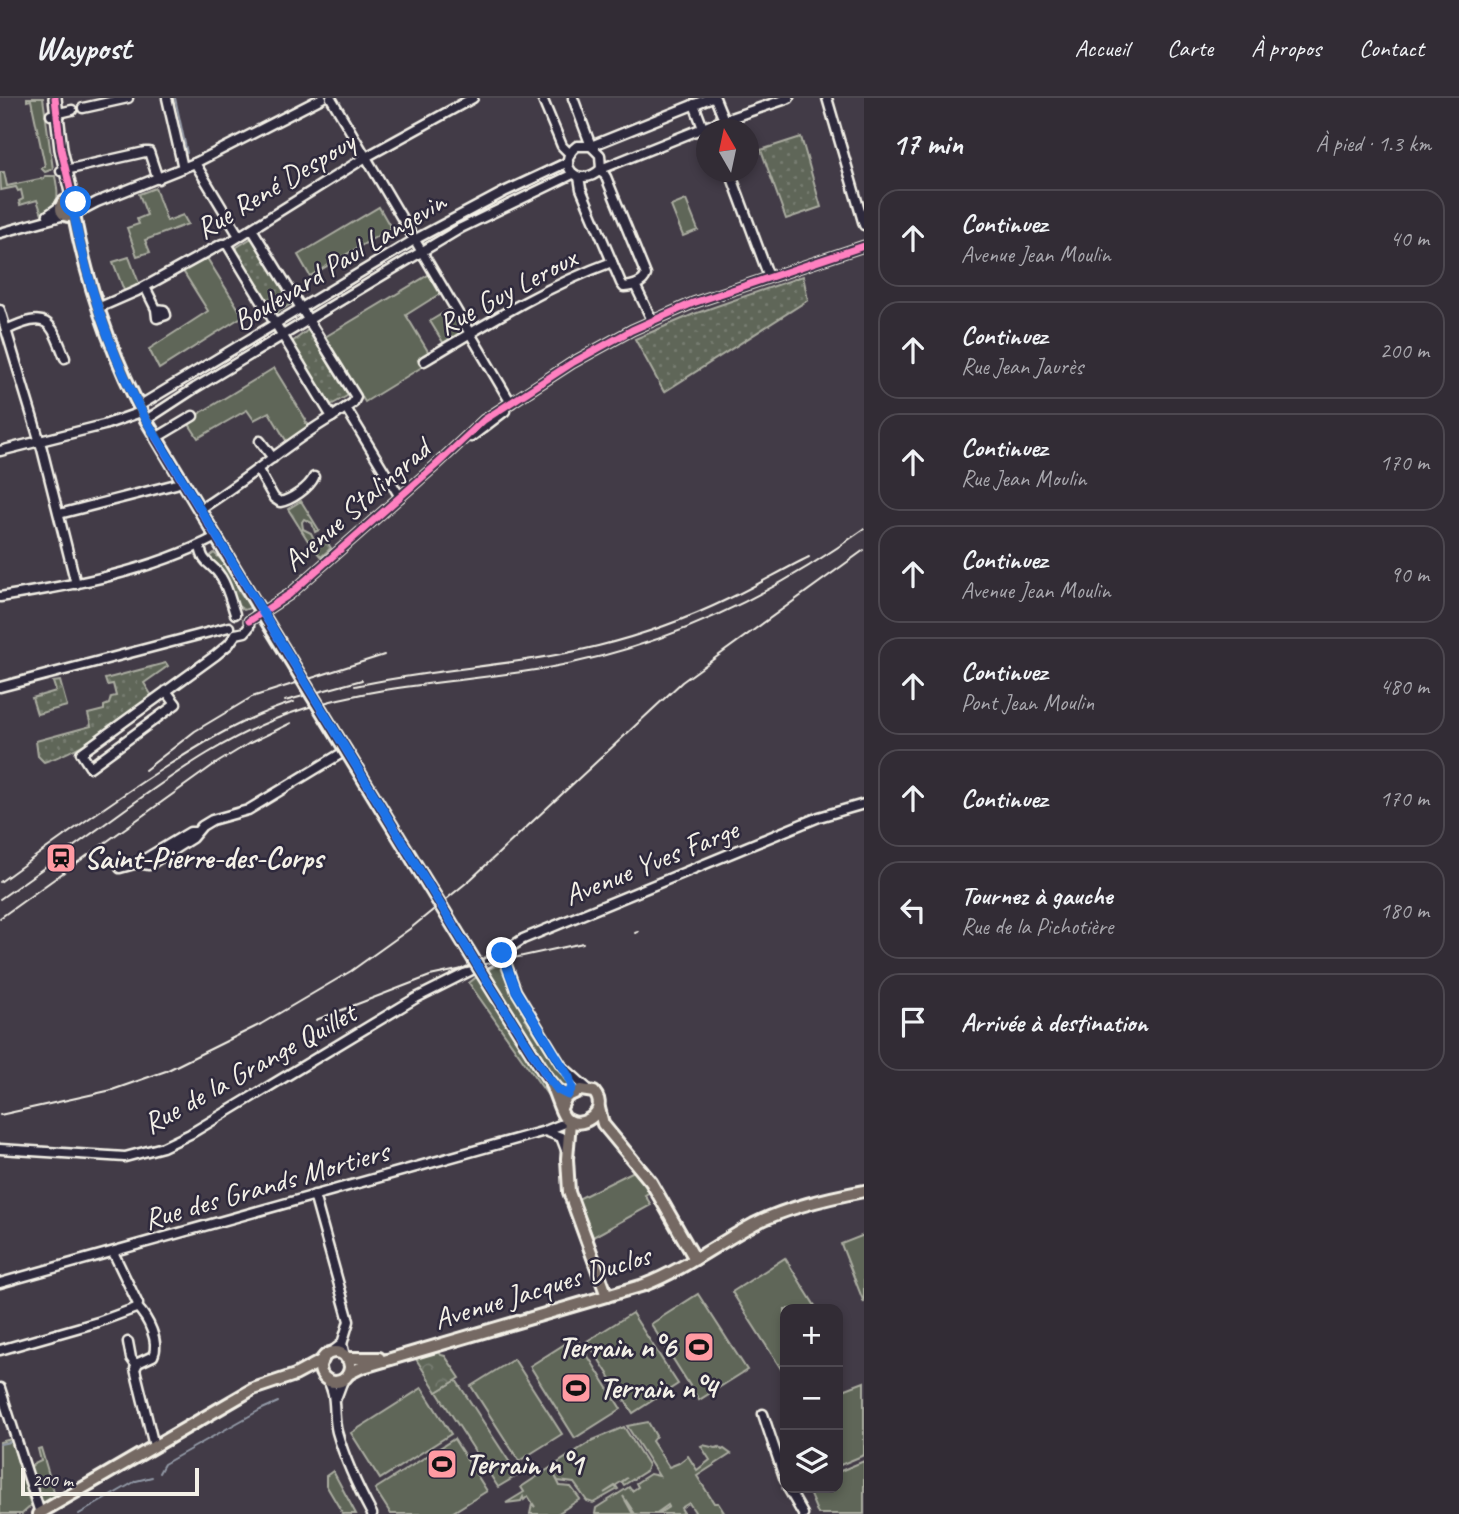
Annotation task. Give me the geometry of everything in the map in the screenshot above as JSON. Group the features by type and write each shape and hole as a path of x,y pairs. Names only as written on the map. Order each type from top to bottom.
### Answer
{"main road":[{"path":"49,98 70,208 98,308 114,352 142,413 482,973 547,1076 558,1090 570,1094"},
{"path":"53,115 55,98"},
{"path":"547,1076 561,1109 570,1121 575,1123 586,1120 599,1108"},
{"path":"561,1109 563,1099 570,1094 589,1090 596,1093 603,1125 651,1182 695,1259"},
{"path":"570,1121 567,1159 570,1198 607,1296"},
{"name":"Avenue Jacques Duclos","path":"346,1377 357,1369 660,1279 767,1218 864,1191"},
{"name":"Avenue Jacques Duclos","path":"345,1357 377,1358 426,1349"},
{"path":"39,1513 253,1389 283,1379 295,1375 337,1353 345,1357 349,1364 346,1377 336,1382 324,1377 283,1379"},
{"path":"324,1377 321,1368 326,1357"}],"street":[{"path":"83,108 128,98"},
{"path":"167,98 183,168"},
{"path":"331,98 511,403"},
{"name":"Rue René Despouy","path":"98,308 227,244 366,157 473,98"},
{"path":"542,98 624,287 635,285 645,279 646,275 601,169 600,155 591,146 573,98"},
{"path":"727,119 789,98"},
{"path":"827,98 864,225"},
{"path":"0,233 34,224 70,208 97,202 158,179 195,163 318,99"},
{"path":"569,158 578,146 591,146 708,99 723,119"},
{"path":"694,104 700,119"},
{"path":"53,115 72,110"},
{"path":"576,175 591,177 601,169 696,131"},
{"path":"63,170 149,152 158,179"},
{"name":"Boulevard Paul Langevin","path":"142,413 301,308 414,240 569,158"},
{"path":"195,163 239,236"},
{"name":"Boulevard Paul Langevin","path":"142,413 281,336 499,209 576,175"},
{"path":"734,182 769,276"},
{"path":"200,509 258,470 304,434 353,403 356,397 252,229"},
{"path":"227,244 332,417"},
{"name":"Avenue Stalingrad","path":"249,621 290,594 490,415 572,363 652,320 693,303 864,246"},
{"name":"Rue Guy Leroux","path":"424,361 544,293 612,262"},
{"path":"635,285 652,320"},
{"path":"145,287 156,309"},
{"path":"0,310 40,441 76,584"},
{"path":"6,330 29,320 44,321 53,328 65,358"},
{"path":"346,408 400,497"},
{"path":"0,450 142,413"},
{"path":"156,438 193,416"},
{"path":"260,441 273,458"},
{"path":"258,470 274,498 280,502 294,496 311,483 314,477"},
{"path":"59,514 176,484 181,480"},
{"path":"0,597 76,584 146,565 200,546 216,537"},
{"path":"200,546 204,561 217,571 223,580 235,614"},
{"path":"166,691 176,704 90,767 81,754 166,691 229,645 236,634 246,632 249,621 242,613 235,614 230,618 229,627"},
{"path":"229,627 236,634"},
{"path":"0,687 229,627"},
{"path":"120,868 138,863 149,865 192,838 212,820 248,810 347,750"},
{"name":"Avenue Yves Farge","path":"502,953 533,934 846,804 864,802"},
{"path":"502,953 516,991 571,1081 570,1094"},
{"name":"Rue de la Grange Quillet","path":"0,1149 112,1158 163,1147 253,1097 416,998 502,953"},
{"path":"566,1072 589,1090"},
{"path":"561,1109 557,1121 549,1129 562,1139 567,1159"},
{"name":"Rue des Grands Mortiers","path":"0,1283 570,1121"},
{"path":"314,1195 349,1321 342,1344 345,1357"},
{"path":"113,1252 137,1307 147,1319 156,1351 151,1358 136,1365"},
{"path":"0,1350 99,1322 137,1307"},
{"path":"128,1342 131,1358 136,1365 135,1373 154,1446"},
{"path":"326,1357 342,1344"},
{"path":"324,1377 334,1391 335,1420 341,1444 374,1514"},
{"path":"346,1377 337,1391 339,1424 374,1514"},
{"path":"0,1388 3,1408 39,1513"},
{"path":"763,1414 780,1465"},
{"path":"791,1493 803,1514"}],"green space":[{"path":"27,98 43,98 53,169 45,172 41,168 45,166 31,100 27,101"},
{"path":"801,137 821,207 786,219 761,150"},
{"path":"0,172 4,172 7,186 55,176 58,194 56,202 42,214 37,200 20,205 19,201 23,199 21,190 18,191 16,187 1,190"},
{"path":"155,188 167,221 183,215 188,224 145,240 150,252 137,256 127,228 139,224 137,219 147,215 139,194"},
{"path":"686,200 698,230 683,236 671,206"},
{"path":"379,207 391,228 310,276 298,255"},
{"path":"254,239 292,299 291,304 277,313 273,312 237,252 237,247"},
{"path":"129,257 140,286 125,293 113,262"},
{"path":"207,258 243,316 159,369 149,349 208,311 183,271"},
{"path":"430,274 441,293 406,315 429,353 418,360 422,367 365,402 325,337"},
{"path":"803,276 808,300 664,392 635,339 694,314"},
{"path":"450,309 464,332 444,344 430,321"},
{"path":"308,330 347,393 347,396 331,405 292,342"},
{"path":"274,368 306,420 305,423 310,426 287,442 269,412 254,420 247,410 198,438 187,421"},
{"path":"301,501 319,530 315,532 312,523 304,519 303,529 311,533 317,545 323,535 331,548 321,557 288,509"},
{"path":"214,553 225,563 253,607 244,610 237,605 223,572 209,557"},
{"path":"166,663 168,666 144,683 152,696 114,724 59,756 44,762 38,756 36,741 91,726 88,714 104,710 111,697 116,696 113,684 107,685 105,679"},
{"path":"60,681 67,706 37,714 32,698 56,691 53,682"},
{"path":"500,966 526,1020 569,1085 563,1087 551,1072 487,970"},
{"path":"479,975 547,1087 551,1100 469,983"},
{"path":"634,1171 650,1192 645,1195 651,1205 593,1237 578,1199"},
{"path":"864,1235 864,1303 841,1244"},
{"path":"785,1258 814,1304 780,1304 780,1367 732,1292"},
{"name":"Terrain n°6","path":"698,1294 747,1370 699,1400 651,1324"},
{"path":"632,1313 678,1384 633,1413 587,1341"},
{"name":"Terrain n°4","path":"576,1337 621,1409 575,1438 530,1366"},
{"path":"438,1350 460,1378 437,1392 414,1356"},
{"path":"514,1359 562,1434 519,1461 471,1386"},
{"path":"456,1380 518,1475 498,1487 437,1392"},
{"path":"864,1382 864,1455 843,1464 843,1430 843,1390"},
{"path":"422,1388 451,1434 380,1479 351,1433"},
{"path":"648,1422 656,1436 652,1441 669,1467 688,1456 697,1470 710,1460 701,1446 703,1445 719,1447 731,1454 697,1476 714,1503 718,1503 725,1514 692,1514 695,1512 689,1503 681,1508 684,1513 681,1514 658,1514 669,1507 668,1505 655,1514 635,1514 623,1496 633,1514 595,1514 596,1508 629,1487 632,1491 638,1487 636,1483 650,1474 659,1476 627,1426"},
{"path":"624,1427 648,1465 646,1471 624,1485 622,1482 627,1478 604,1493 616,1486 618,1489 593,1503 587,1501 574,1483 558,1481 555,1476 560,1486 571,1487 580,1499 557,1514 530,1514 532,1504 535,1507 528,1496 521,1501 506,1503 524,1492 521,1487 593,1440"},
{"path":"11,1439 31,1506 22,1514 0,1514 0,1442"},
{"name":"Terrain n°1","path":"454,1439 487,1491 450,1514 391,1514 375,1489"},
{"path":"41,1448 55,1495 44,1502 30,1466 41,1461 38,1449"},
{"path":"864,1461 864,1514 818,1514 809,1493 843,1493 843,1470"},
{"path":"333,1471 356,1514 343,1514 326,1485 326,1476"}],"waterway":[{"path":"175,98 187,153"},
{"path":"159,1473 164,1464 278,1402"},
{"path":"0,1444 10,1442"},
{"path":"79,1514 136,1481 152,1477"}],"railway":[{"path":"0,899 185,767 230,740 278,718 362,694 542,669 629,649 711,618 751,599 790,578 864,529"},
{"path":"0,1115 112,1090 166,1071 261,1024 351,971 411,928 471,879 682,682 864,550"},
{"path":"355,686 568,653 615,642 697,613 809,557"},
{"path":"145,770 195,731 252,697 384,655"},
{"path":"285,701 362,680"},
{"path":"0,882 103,808 198,747 244,722 294,702"},
{"path":"0,918 212,766 248,744 291,723"},
{"path":"316,1020 430,976 583,943"}],"cycle path":[{"path":"55,98 61,149 73,201"},
{"path":"249,621 290,594 484,420 572,363 632,330 693,303 864,246"},
{"path":"156,438 547,1077"}],"place":[{"name":"Saint-Pierre-des-Corps","path":"61,858"},
{"name":"Terrain n°6","path":"699,1347"},
{"name":"Terrain n°4","path":"576,1388"},
{"name":"Terrain n°1","path":"442,1464"}],"route":[{"path":"76,202 78,210 74,215 77,236 89,282 114,352 146,420 482,973 547,1076 558,1090 568,1095 571,1093 571,1081 516,991 502,953"}]}
